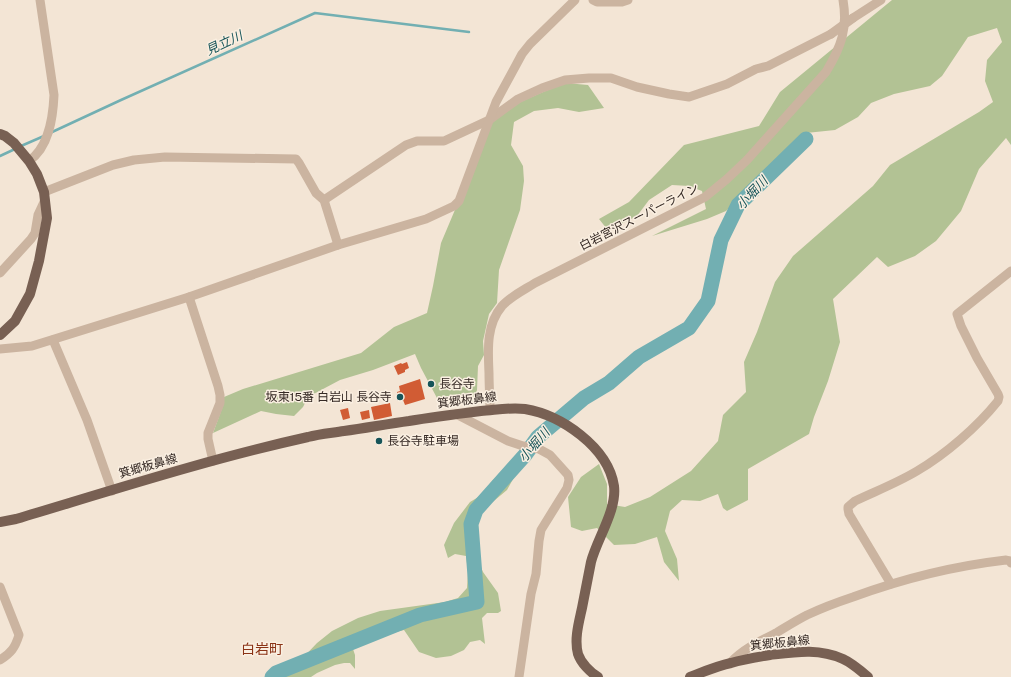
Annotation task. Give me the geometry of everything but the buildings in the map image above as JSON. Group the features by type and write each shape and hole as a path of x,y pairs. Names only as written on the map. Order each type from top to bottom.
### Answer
{"main road":[{"path":"0,134 14,143 29,161 37,174 45,196 47,218 39,261 30,294 16,322 0,335"},
{"name":"箕郷板鼻線","path":"0,522 16,519 213,461 310,436 456,414 514,408 527,410 550,416 576,432 594,447 605,461 611,473 614,487 613,500 609,516 591,562 577,634 577,648 581,661 598,677"},
{"name":"箕郷板鼻線","path":"690,677 730,663 794,652 820,652 843,659 868,677"}],"street":[{"path":"29,161 40,151 46,139 53,110 54,96 40,0"},
{"path":"0,348 32,346 53,340 189,297 338,245 426,219 454,206 459,201 496,102 522,54 530,44 576,0"},
{"path":"593,0 597,2 622,2 628,0"},
{"name":"白岩宮沢スーパーライン","path":"490,410 488,345 491,329 496,315 503,305 512,297 535,283 705,197 727,179 747,160 826,72 835,57 844,33 843,0"},
{"path":"324,200 406,145 417,141 444,141 489,120 518,99 542,88 566,80 610,78 669,94 689,97 727,84 756,69 768,66 831,34 881,0"},
{"path":"0,273 31,240 35,233 38,215 45,196 113,165 134,160 166,157 292,158 297,160 316,193 324,200 338,245"},
{"path":"891,584 849,514 848,507 856,501 916,472 933,461 977,424 998,401 998,394 977,358 961,326 957,314 1011,271"},
{"path":"189,297 220,395 220,403 208,433 213,461"},
{"path":"53,340 87,420 112,491"},
{"path":"456,414 508,442 539,449 550,455 568,474 569,480 567,488 541,530 536,574 531,594 519,677"},
{"path":"730,663 749,647 808,615 840,602 891,584 930,573 1006,560 1010,561 1011,563"},
{"path":"0,587 19,635 17,643 13,649 9,654 0,660"}],"green space":[{"path":"892,0 1011,0 1011,145 1006,138 979,169 961,211 936,241 915,256 888,267 877,257 833,299 840,342 809,434 748,469 748,500 727,511 723,508 718,494 700,501 682,500 670,511 665,531 677,559 679,581 664,562 657,537 635,544 614,545 597,528 582,531 571,527 568,497 581,477 599,464 607,484 607,504 625,507 650,497 691,471 718,441 723,415 746,392 744,362 757,332 775,282 793,256 873,186 890,165 979,112 993,102 985,81 987,60 1002,42 997,28 968,37 942,76 930,86 894,94 871,103 858,117 835,130 806,133 726,211 707,219 652,236 706,209 702,191 689,186 672,185 649,200 637,216 617,226 607,229 599,219 629,202 684,145 759,126 780,92"},
{"path":"566,83 588,85 604,108 579,112 558,108 534,111 514,122 511,145 523,166 524,181 520,210 499,270 497,303 489,314 483,341 484,355 478,366 477,390 473,402 461,403 437,398 415,354 373,370 340,380 308,397 303,407 294,416 261,411 213,433 224,403 224,397 243,389 361,353 394,327 427,313 441,243 492,122 518,103"},
{"path":"514,460 518,460 519,468 507,490 483,510 476,523 479,563 483,572 498,593 501,611 498,613 487,613 482,618 485,644 480,640 470,642 464,650 451,656 436,658 419,652 404,630 351,643 355,655 355,669 350,663 344,663 335,665 311,677 273,677 297,664 317,643 332,631 358,618 380,611 445,602 458,598 467,588 468,571 466,556 455,554 448,558 444,545 454,523 470,502 480,496 509,463"}],"waterway":[{"name":"見立川","path":"50,133 315,13 469,32"},
{"name":"見立川","path":"21,146 44,136"},
{"name":"小堀川","path":"272,677 276,673 420,615 477,602 471,524 476,510 525,455 538,437 584,398 609,383 639,357 689,328 708,301 721,240 738,205 806,139"},
{"name":"見立川","path":"0,156 15,149"}],"place":[{"name":"長谷寺","path":"431,384"},
{"name":"坂東15番 白岩山 長谷寺","path":"400,397"},
{"name":"長谷寺駐車場","path":"379,441"}],"district":[{"name":"白岩町","path":"262,649"}]}
